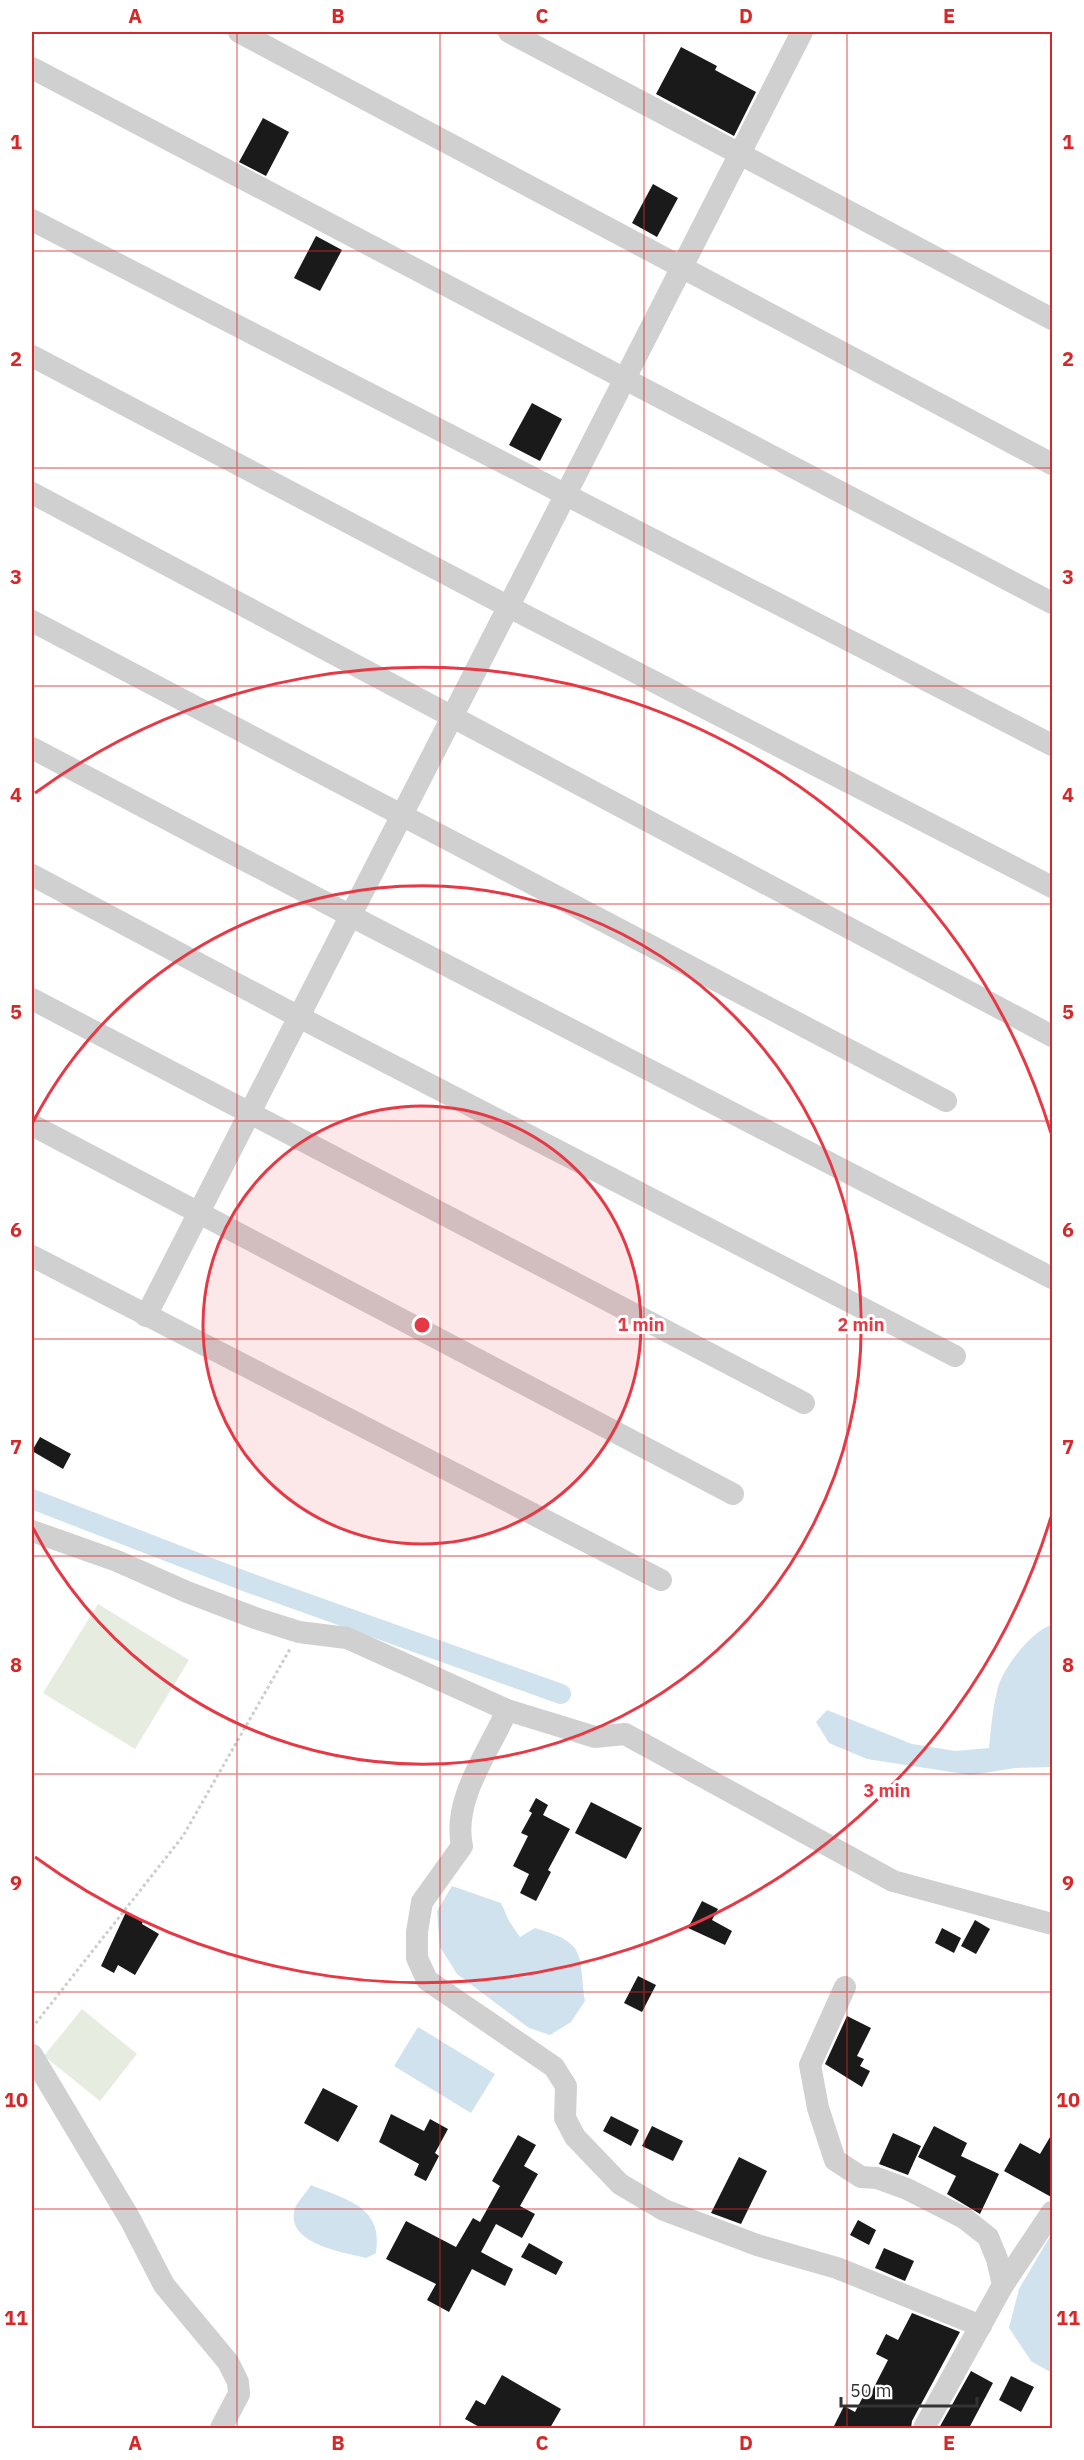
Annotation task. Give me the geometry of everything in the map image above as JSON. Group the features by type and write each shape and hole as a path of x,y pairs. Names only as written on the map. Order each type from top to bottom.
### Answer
{"street":[{"path":"239,32 1053,464"},
{"path":"509,32 1053,319"},
{"path":"146,1316 802,32"},
{"path":"32,68 1053,603"},
{"path":"32,220 1053,745"},
{"path":"32,356 509,607 1053,887"},
{"path":"32,493 1053,1036"},
{"path":"32,621 946,1101"},
{"path":"32,748 351,916 1053,1278"},
{"path":"32,876 299,1017 955,1356"},
{"path":"32,999 804,1403"},
{"path":"32,1125 733,1494"},
{"path":"32,1256 660,1580"},
{"path":"32,1531 117,1561 187,1592 255,1618 299,1632 347,1638 507,1710 595,1737 625,1734 893,1881 1053,1924"},
{"path":"507,1710 462,1808 460,1835 462,1846 422,1902 417,1932 417,1958 427,1980 554,2067 566,2086 565,2118 575,2137 620,2184 664,2210 757,2245 837,2268 981,2326"},
{"path":"845,1987 810,2065 818,2108 836,2160 861,2177 877,2178 907,2189 964,2218 988,2237 997,2259 1003,2285"},
{"path":"32,2055 130,2219 164,2285 228,2362 238,2382 239,2394 221,2428"},
{"path":"924,2428 1003,2285 1053,2212"}],"path":[{"path":"32,2028 183,1836 299,1632"}],"shaded area":[{"path":"98,1604 189,1660 135,1749 43,1693"},
{"path":"82,2009 137,2054 100,2101 44,2056"}],"water":[{"path":"1052,1625 1052,1767 1015,1768 971,1775 867,1759 829,1743 816,1722 827,1710 912,1744 955,1751 989,1748 995,1702 1001,1679 1020,1650 1036,1634"},
{"path":"452,1886 501,1903 520,1937 535,1928 564,1939 572,1945 580,1961 585,2001 571,2022 550,2035 529,2028 457,1974 440,1947 437,1911"},
{"path":"418,2027 495,2074 471,2113 394,2066"},
{"path":"311,2185 349,2201 368,2215 377,2237 376,2253 366,2258 331,2249 307,2238 298,2230 294,2220 295,2208"},
{"path":"1052,2233 1052,2373 1031,2361 1009,2328 1019,2289"}],"building":[{"path":"681,47 717,66 715,70 756,92 734,136 656,94"},
{"path":"263,118 289,132 266,176 239,162"},
{"path":"653,184 678,198 657,237 632,223"},
{"path":"316,236 342,250 320,291 294,278"},
{"path":"532,403 562,419 540,461 509,445"},
{"path":"40,1437 71,1454 63,1469 32,1451"},
{"path":"536,1798 548,1805 543,1815 570,1829 548,1870 551,1872 536,1901 520,1893 529,1874 513,1866 528,1836 521,1833 532,1813 529,1811"},
{"path":"591,1802 642,1828 626,1859 575,1833"},
{"path":"702,1901 718,1909 712,1920 732,1931 725,1945 688,1928"},
{"path":"126,1912 143,1921 142,1924 159,1934 135,1975 118,1965 114,1973 101,1966"},
{"path":"975,1920 990,1929 976,1954 961,1946"},
{"path":"942,1928 961,1938 954,1953 935,1943"},
{"path":"638,1976 656,1985 642,2012 624,2003"},
{"path":"847,2016 871,2028 857,2056 864,2059 860,2066 870,2071 862,2087 825,2064"},
{"path":"323,2088 358,2106 338,2142 304,2123"},
{"path":"391,2114 424,2131 430,2119 448,2129 435,2153 439,2156 426,2181 414,2175 419,2164 379,2142"},
{"path":"611,2116 639,2130 631,2146 603,2131"},
{"path":"652,2126 683,2141 673,2161 642,2146"},
{"path":"934,2126 967,2143 961,2156 999,2174 980,2214 947,2194 956,2176 918,2157"},
{"path":"1053,2132 1053,2198 1004,2171 1020,2143 1040,2154"},
{"path":"893,2133 921,2146 908,2175 879,2164"},
{"path":"518,2135 536,2145 524,2166 538,2174 520,2206 535,2214 522,2238 496,2224 481,2252 513,2269 505,2286 472,2269 449,2312 427,2300 436,2284 386,2259 406,2221 456,2247 473,2218 480,2222 500,2186 492,2181"},
{"path":"739,2157 767,2171 741,2224 711,2213"},
{"path":"858,2220 876,2230 869,2245 850,2235"},
{"path":"529,2243 563,2262 556,2275 521,2257"},
{"path":"884,2248 914,2261 905,2281 875,2268"},
{"path":"912,2313 960,2332 912,2421 911,2428 833,2428 844,2406 855,2412 867,2389 872,2391 888,2360 876,2354 886,2334 898,2340"},
{"path":"971,2371 993,2383 969,2428 939,2428"},
{"path":"502,2375 561,2409 550,2428 481,2428 465,2419 476,2400 485,2405"},
{"path":"1011,2376 1034,2387 1021,2412 999,2400"}],"waterway":[{"path":"32,1499 247,1582 561,1694"}]}
